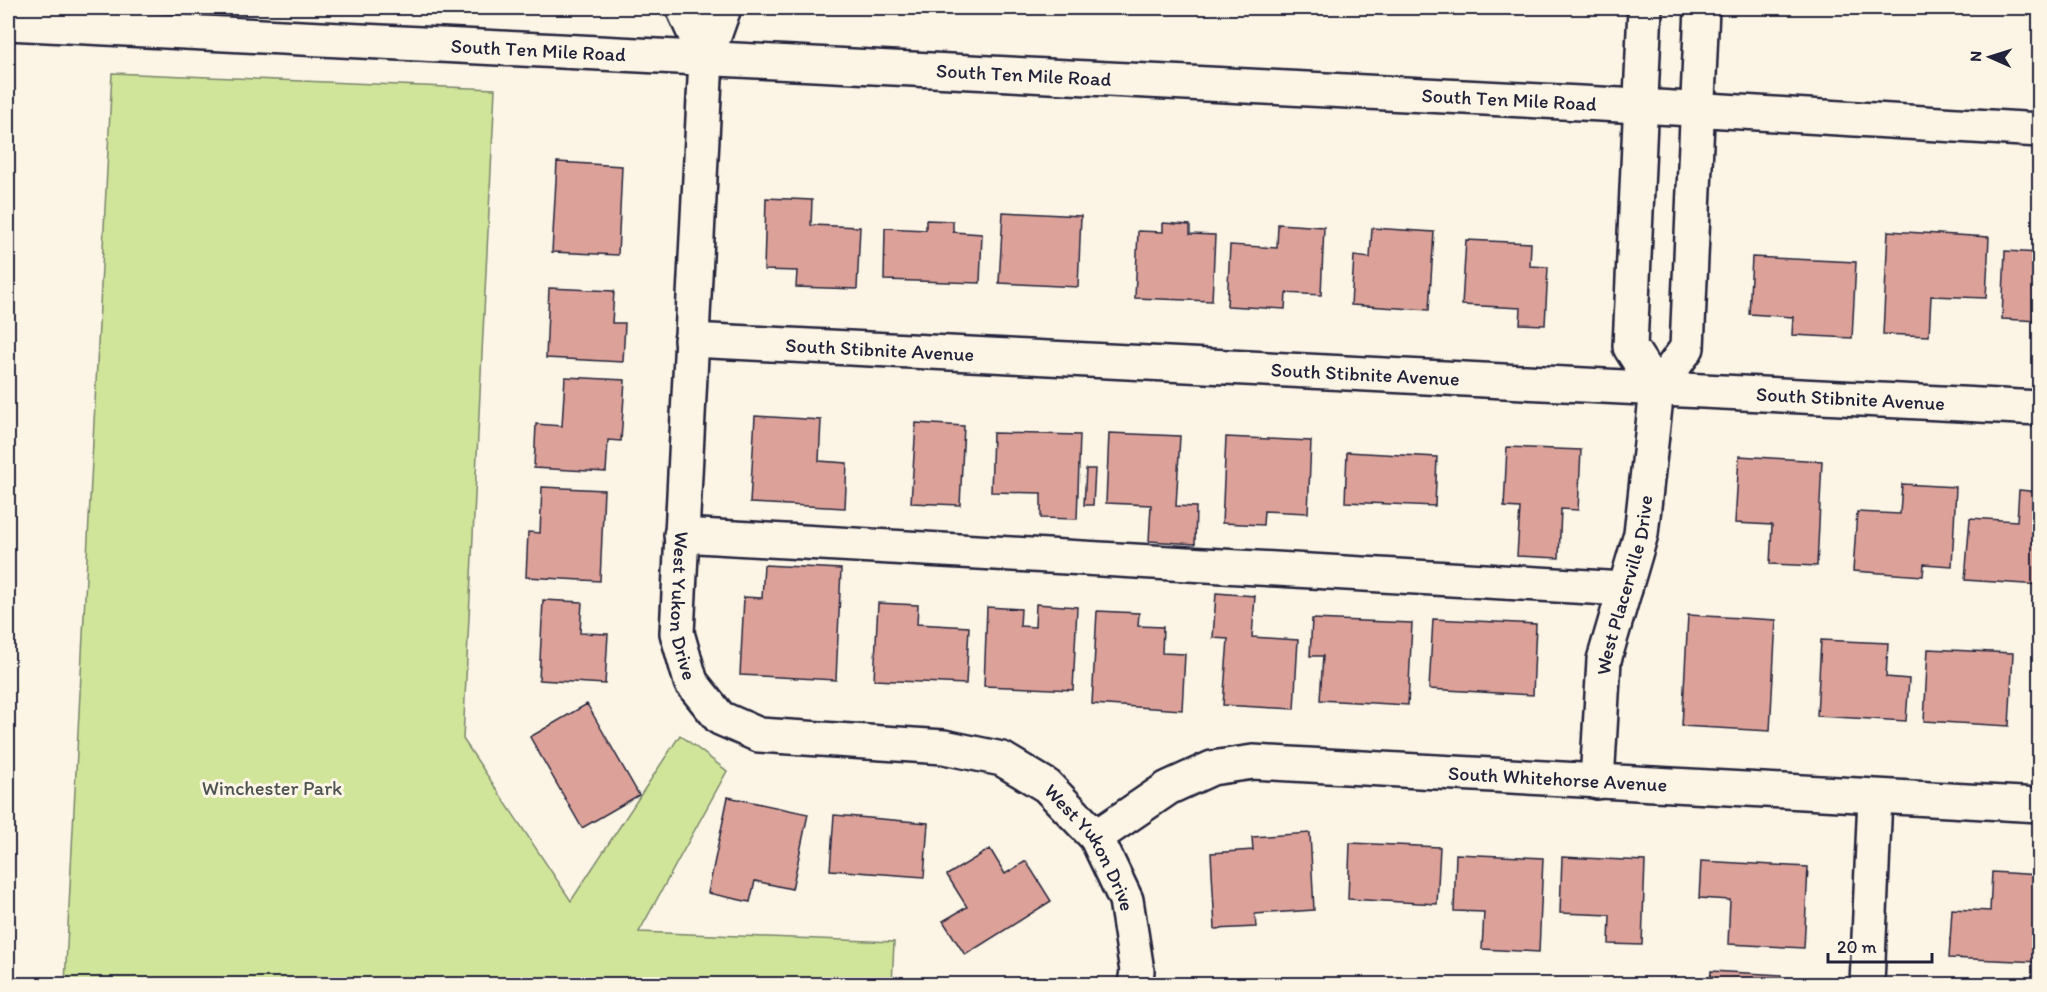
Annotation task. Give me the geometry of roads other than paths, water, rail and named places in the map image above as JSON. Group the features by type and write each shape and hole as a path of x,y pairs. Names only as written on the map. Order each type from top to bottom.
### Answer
{"street":[{"path":"683,8 706,59"},
{"path":"706,59 724,8"},
{"path":"1645,8 1630,347 1657,389"},
{"name":"West Placerville Drive","path":"1597,782 1604,660 1641,534 1657,389 1687,348 1702,8"},
{"name":"South Ten Mile Road","path":"13,18 706,59 1640,106 2040,130"},
{"name":"West Yukon Drive","path":"706,59 677,633 691,682 720,718 759,735 944,747 1002,759 1047,786 1096,837 1126,900 1137,971 1135,984"},
{"name":"South Stibnite Avenue","path":"691,340 2040,408"},
{"path":"681,535 1625,589"},
{"name":"South Whitehorse Avenue","path":"1096,837 1168,788 1212,768 1253,762 2040,805"},
{"path":"1867,984 1875,797"}],"park label":[{"name":"Winchester Park","path":"272,788"}]}
